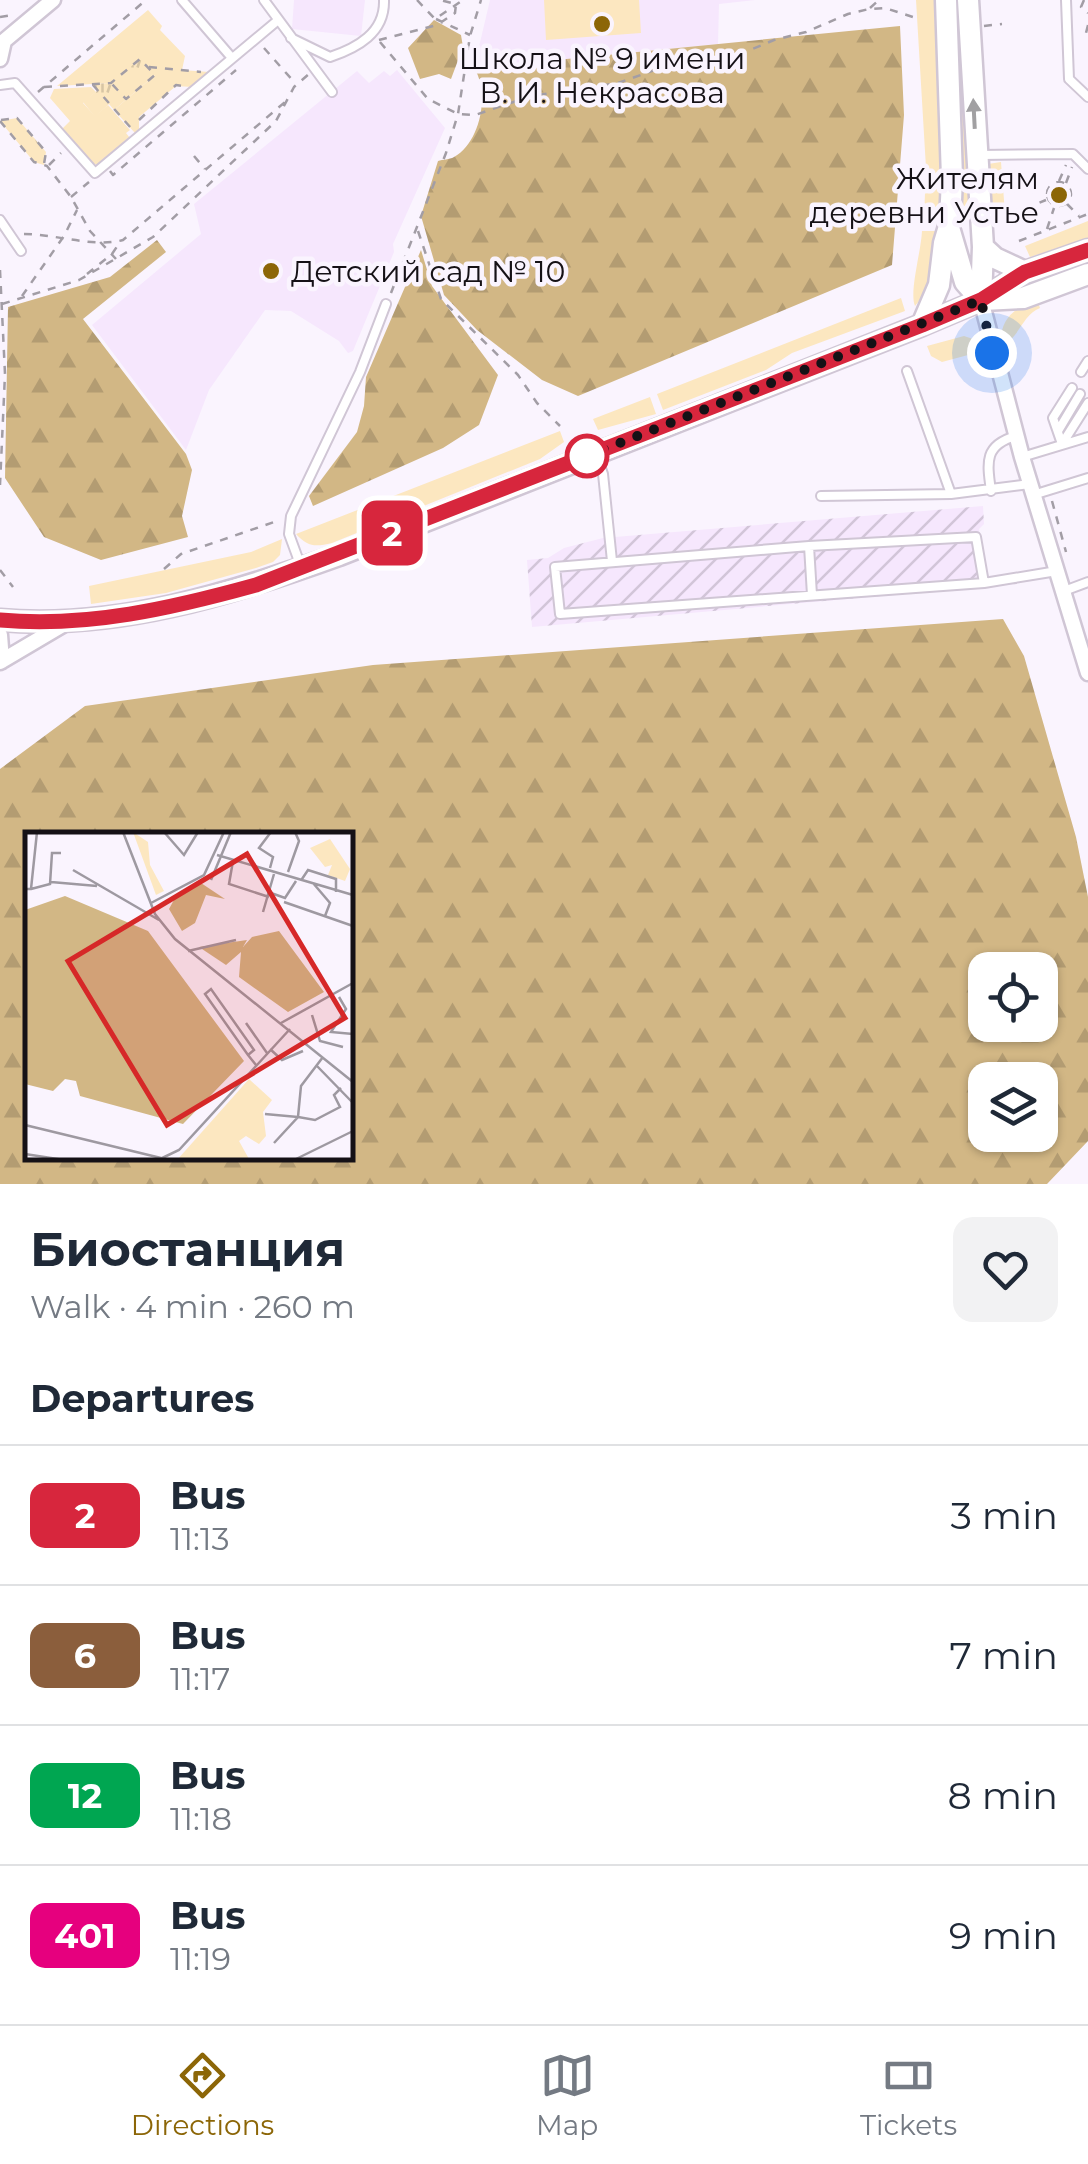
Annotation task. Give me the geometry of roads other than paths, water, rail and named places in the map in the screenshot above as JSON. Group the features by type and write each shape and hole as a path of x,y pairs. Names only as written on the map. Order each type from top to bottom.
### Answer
{"main road":[{"path":"946,0 950,229 965,282 981,300"},
{"path":"968,0 982,246 981,300"},
{"path":"922,325 939,284 944,243 950,229"},
{"path":"982,246 996,258 1025,272"},
{"path":"0,620 67,622 208,598 302,568 922,325 981,300 1025,272 1088,250"},
{"path":"981,300 1023,298 1088,274"}],"street":[{"path":"0,59 2,38 53,0"},
{"path":"981,300 1016,436 1029,454 1057,570 1088,673"},
{"path":"0,635 1,662 67,622"}],"lane":[{"path":"182,0 232,58"},
{"path":"264,0 332,92"},
{"path":"291,38 330,56 354,49 373,33 384,10 384,0"},
{"path":"1066,0 1069,79 1088,97"},
{"path":"0,85 15,83 95,173 278,21"},
{"path":"1073,154 1078,140"},
{"path":"977,156 1073,154 1088,169"},
{"path":"0,220 21,251"},
{"path":"302,568 289,534 291,516 352,389 386,304"},
{"path":"1082,372 1088,361"},
{"path":"908,371 951,494"},
{"path":"1062,444 1053,418 1076,391"},
{"path":"1062,444 1088,403"},
{"path":"991,491 986,458 993,446 1016,436"},
{"path":"1029,454 1088,437"},
{"path":"595,453 602,474 612,561"},
{"path":"821,496 1037,490 1088,478"},
{"path":"984,583 976,538 809,546 555,567 560,614 984,583 1057,570"},
{"path":"809,546 812,595"},
{"path":"1063,591 1088,582"}],"place":[{"name":"Школа № 9 имени В. И. Некрасова","path":"602,24"},
{"name":"Жителям деревни Устье","path":"1059,195"},
{"name":"Детский сад № 10","path":"271,271"}]}
